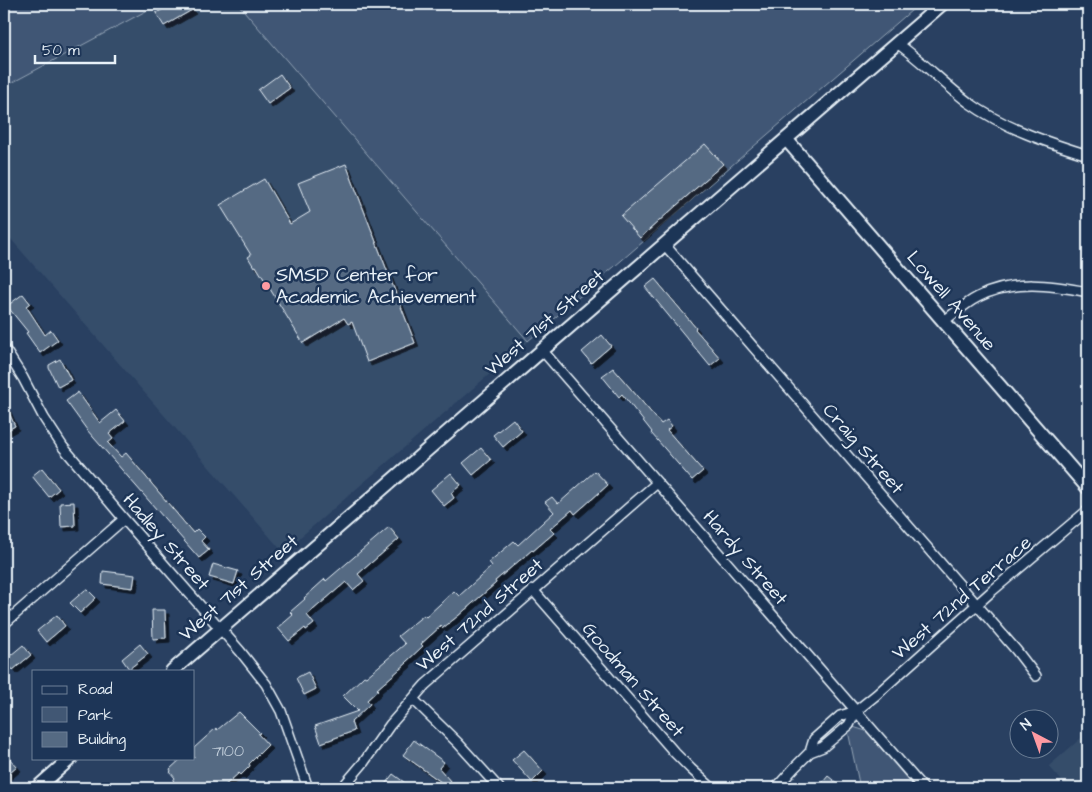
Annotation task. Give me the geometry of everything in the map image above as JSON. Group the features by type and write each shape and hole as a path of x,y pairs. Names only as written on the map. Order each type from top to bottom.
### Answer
{"street":[{"name":"West 71st Street","path":"173,670 942,4"},
{"path":"897,43 946,85 970,103 1001,122 1036,138 1088,155"},
{"name":"Lowell Avenue","path":"786,139 1088,488"},
{"name":"Craig Street","path":"664,244 1016,650 1036,676"},
{"path":"944,321 978,297 1003,288 1046,285 1088,292"},
{"name":"Hadley Street","path":"4,348 63,447 124,520 254,668 281,711 308,788"},
{"name":"Hardy Street","path":"542,350 923,788"},
{"name":"West 72nd Street","path":"342,788 364,762 390,725 425,685 657,482"},
{"name":"West 72nd Terrace","path":"776,788 810,752 823,747 849,725 856,710 1088,510"},
{"path":"4,624 124,520"},
{"name":"Goodman Street","path":"533,590 690,770 712,788"},
{"path":"413,699 458,742 499,788"},
{"path":"37,788 69,760"}],"shaded area":[{"name":"SMSD Center for Academic Achievement","path":"159,4 238,4 528,341 283,552 4,231 4,87"},
{"path":"1088,732 1088,788 1068,788 1049,766 1056,760 1060,760 1060,756"}],"green space":[{"path":"4,4 159,4 4,87"},
{"path":"238,4 919,4 528,341"},
{"path":"853,727 866,731 915,788 860,788 848,731"}],"building":[{"path":"173,4 188,4 192,10 164,26 156,13"},
{"path":"280,74 290,88 268,104 258,90"},
{"path":"705,144 723,164 640,238 621,216"},
{"name":"SMSD Center for Academic Achievement","path":"346,164 415,343 367,362 352,322 348,324 344,318 303,343 256,266 254,267 248,257 251,255 220,205 264,179 290,224 310,212 298,183"},
{"path":"655,279 720,358 710,366 645,287"},
{"path":"23,294 30,303 26,306 45,335 51,330 58,340 40,353 26,333 28,332 7,306"},
{"path":"602,335 611,346 591,363 582,352"},
{"path":"60,359 71,380 58,387 49,365"},
{"path":"613,368 661,424 667,420 672,426 667,430 703,471 692,480 651,433 622,394 619,397 602,376"},
{"path":"78,392 100,423 116,410 125,421 109,434 113,439 108,443 121,457 126,453 193,533 197,529 205,537 201,541 209,550 199,558 87,430 66,401"},
{"path":"4,402 15,426 4,432"},
{"path":"513,419 522,431 503,447 493,435"},
{"path":"481,448 491,460 473,475 463,463"},
{"path":"42,468 59,489 49,497 32,476"},
{"path":"595,471 608,485 575,514 572,510 550,529 554,533 495,581 496,583 458,616 443,628 441,626 421,644 423,646 407,663 367,700 370,704 351,722 354,731 321,743 315,726 358,711 343,696 364,676 366,677 405,644 398,636 424,615 426,617 454,591 459,596 492,566 489,562 514,541 518,545 554,512 545,502 552,497 558,504"},
{"path":"451,473 461,485 451,493 454,498 444,506 431,490"},
{"path":"74,502 75,526 61,527 60,503"},
{"path":"389,527 399,539 358,574 364,581 353,590 346,582 307,615 314,624 306,630 305,628 289,641 278,628 293,615 290,612 325,579 326,581"},
{"path":"213,564 238,571 234,584 209,577"},
{"path":"103,571 135,575 133,588 102,584"},
{"path":"85,590 88,590 96,598 80,613 70,603"},
{"path":"152,610 165,610 166,638 153,639"},
{"path":"57,615 65,626 46,642 37,631"},
{"path":"140,644 148,654 129,669 122,659"},
{"path":"23,645 31,655 13,670 5,660"},
{"path":"308,672 316,689 304,695 296,678"},
{"path":"239,712 260,733 258,734 268,745 241,775 239,773 222,788 180,788 173,781 175,778 170,769 180,760 195,760 195,747 216,728 217,730"},
{"path":"414,740 444,762 439,768 456,788 433,788 441,782 403,755"},
{"path":"524,750 543,771 532,782 512,760"},
{"path":"9,758 17,767 4,778 4,762"},
{"path":"393,774 412,788 382,788"},
{"path":"828,776 843,788 818,788"}],"place":[{"name":"SMSD Center for Academic Achievement","path":"266,286"}]}
